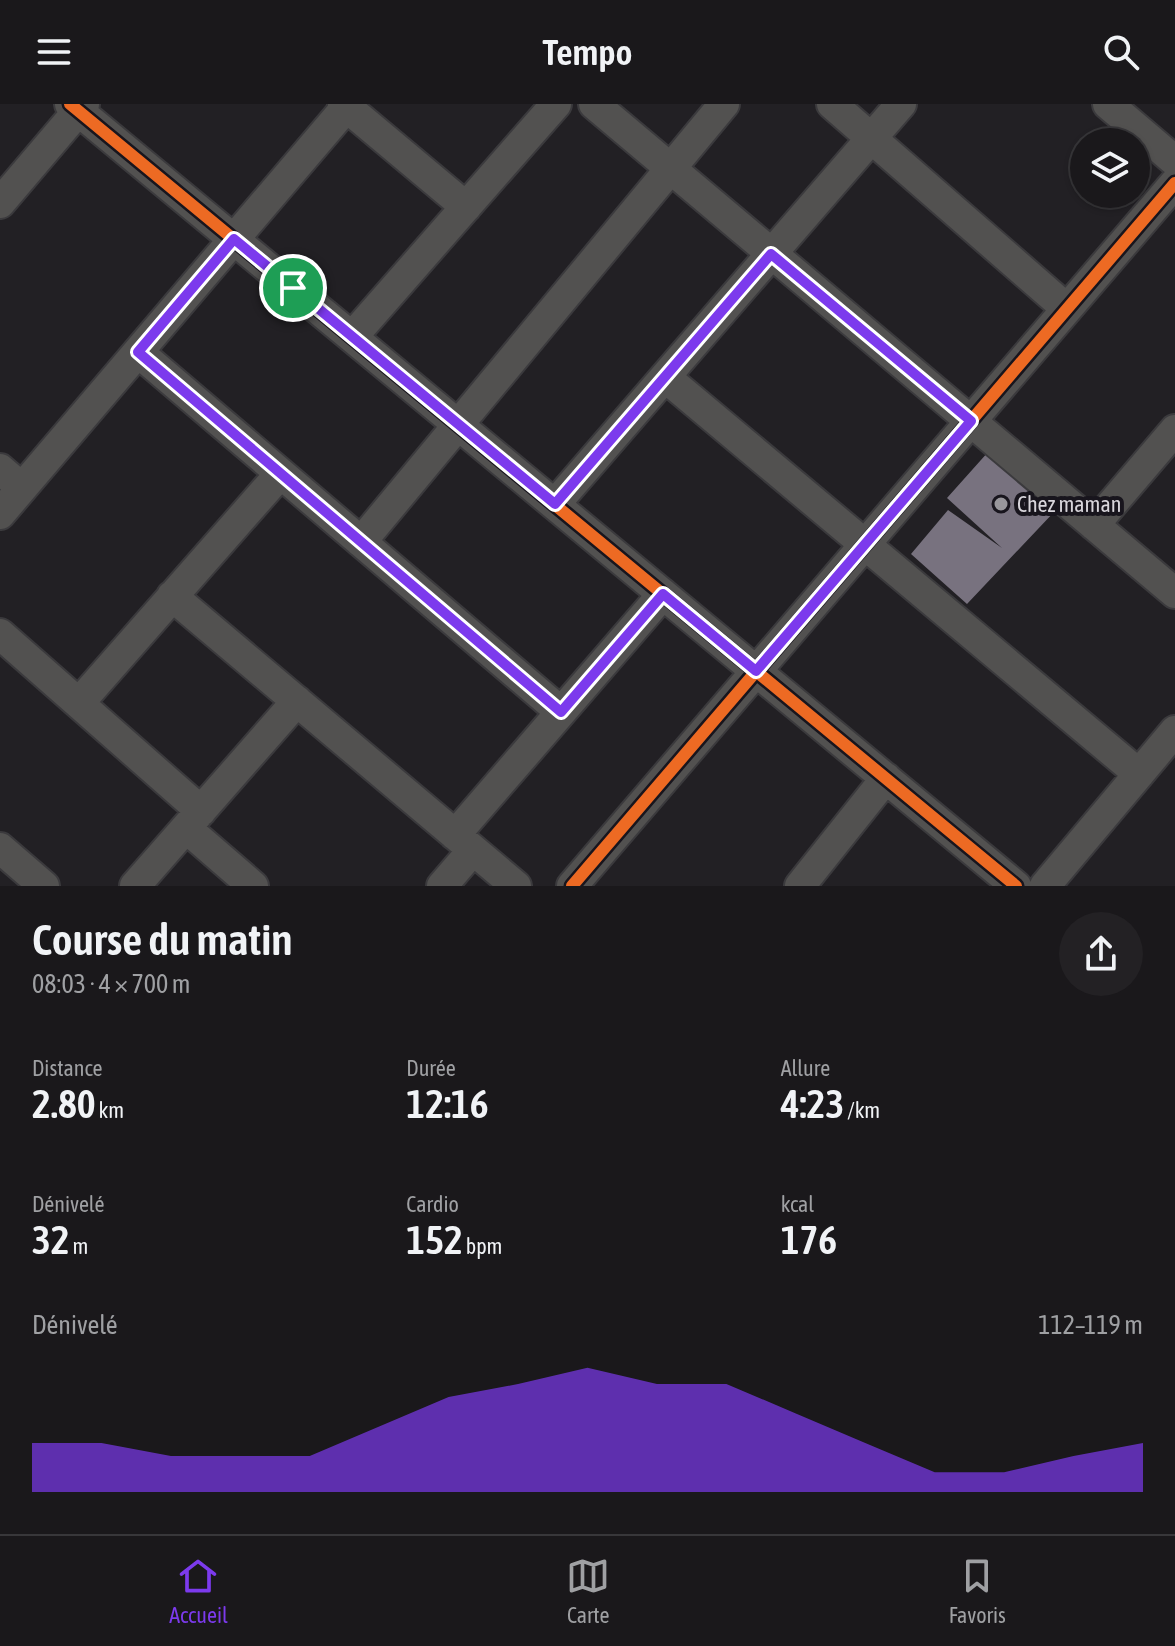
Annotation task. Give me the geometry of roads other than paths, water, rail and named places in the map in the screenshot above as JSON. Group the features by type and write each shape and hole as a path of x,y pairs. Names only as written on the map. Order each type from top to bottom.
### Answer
{"street":[{"path":"352,337 556,104"},
{"path":"594,104 1175,593"},
{"path":"361,542 724,104"},
{"path":"832,104 1067,309"},
{"path":"555,504 901,104"},
{"path":"1108,104 1175,161"},
{"path":"0,514 11,479 138,352 346,105 466,207"},
{"path":"0,203 78,106 234,239 1016,886"},
{"path":"572,886 1175,183"},
{"path":"138,352 561,712"},
{"path":"665,377 1139,774"},
{"path":"1094,525 1175,430"},
{"path":"79,703 280,474"},
{"path":"442,886 464,842 561,712 663,594"},
{"path":"172,596 516,886"},
{"path":"0,634 79,703 193,819 249,885"},
{"path":"135,886 297,701"},
{"path":"1045,886 1175,731"},
{"path":"800,886 886,778"},
{"path":"0,848 44,886"}],"place":[{"name":"Chez maman","path":"1001,504"}]}
